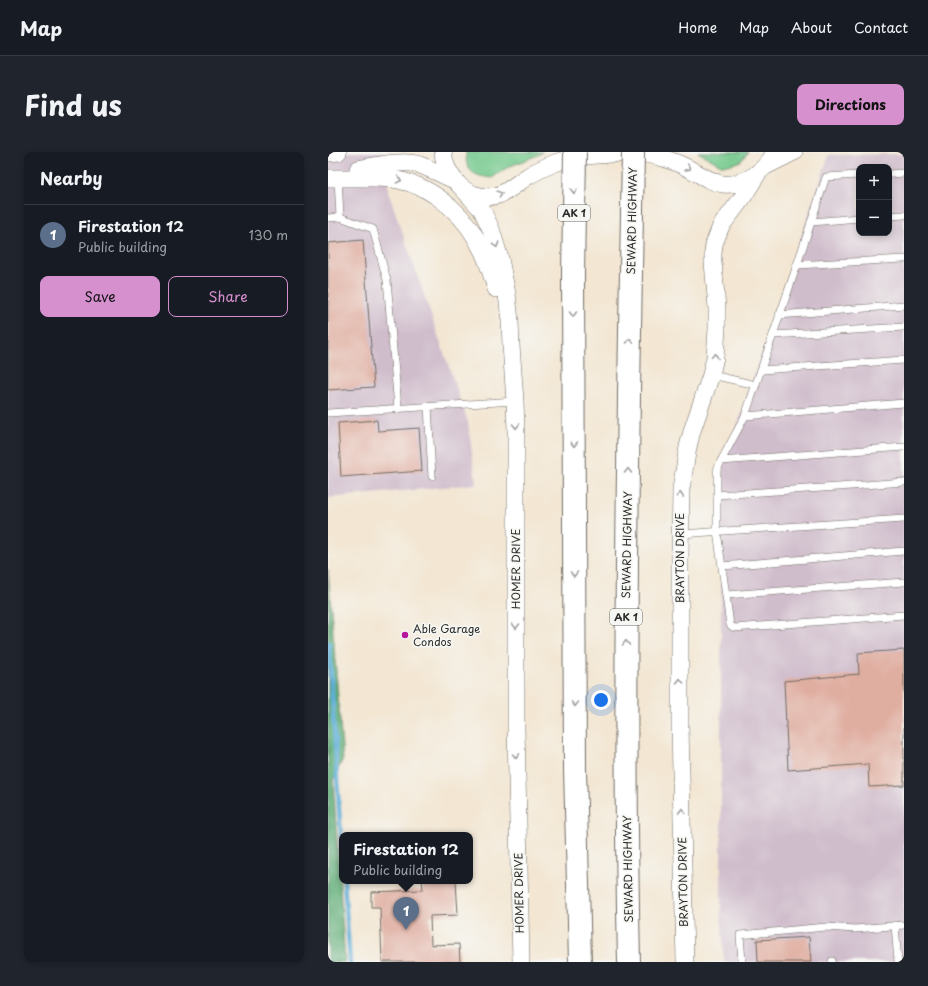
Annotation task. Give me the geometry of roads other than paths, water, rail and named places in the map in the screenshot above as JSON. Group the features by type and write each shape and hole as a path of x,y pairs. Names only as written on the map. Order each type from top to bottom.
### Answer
{"highway":[{"name":"AK 1","path":"575,152 573,275 575,769 580,962"},
{"name":"SEWARD HIGHWAY","path":"629,962 626,670 633,152"},
{"path":"626,670 644,962"}],"street":[{"path":"328,153 338,152"},
{"path":"443,152 446,168 458,184"},
{"path":"331,177 397,163 416,164 480,196 493,196 508,191 532,174 555,163 570,159 630,153 651,154 690,169 709,180 719,183 735,184 749,179 766,164 794,152"},
{"name":"BRAYTON DRIVE","path":"684,962 680,718 681,489 692,431 711,375 715,357 717,308 713,248 721,226 766,164"},
{"path":"331,177 384,178 399,180 425,189 456,212 471,230 483,251 498,294 511,345"},
{"name":"HOMER DRIVE","path":"458,184 482,210 491,229 500,259 507,294 510,321 516,430 516,728 521,962"}],"lane":[{"path":"892,174 904,173"},
{"path":"856,175 826,177 745,416 717,470 717,531 730,625 734,628 904,615"},
{"path":"331,177 340,217"},
{"path":"892,216 904,216"},
{"path":"328,218 340,217 373,229 387,280 398,408"},
{"path":"811,222 856,218"},
{"path":"797,266 904,259"},
{"path":"779,315 904,305"},
{"path":"773,335 904,327"},
{"path":"761,370 904,360"},
{"path":"711,375 756,386"},
{"path":"328,413 515,401"},
{"path":"745,416 904,403"},
{"path":"428,406 432,476"},
{"path":"721,461 904,447"},
{"path":"717,495 904,482"},
{"path":"680,534 904,519"},
{"path":"722,566 904,551"},
{"path":"726,595 904,582"},
{"path":"895,925 898,962"},
{"path":"742,962 740,935 826,927 855,929 904,925"}],"waterway":[{"path":"328,643 341,832"},
{"path":"344,884 350,962"}],"place":[{"name":"Able Garage Condos","path":"405,635"},
{"name":"Firestation 12","path":"406,930"}]}
